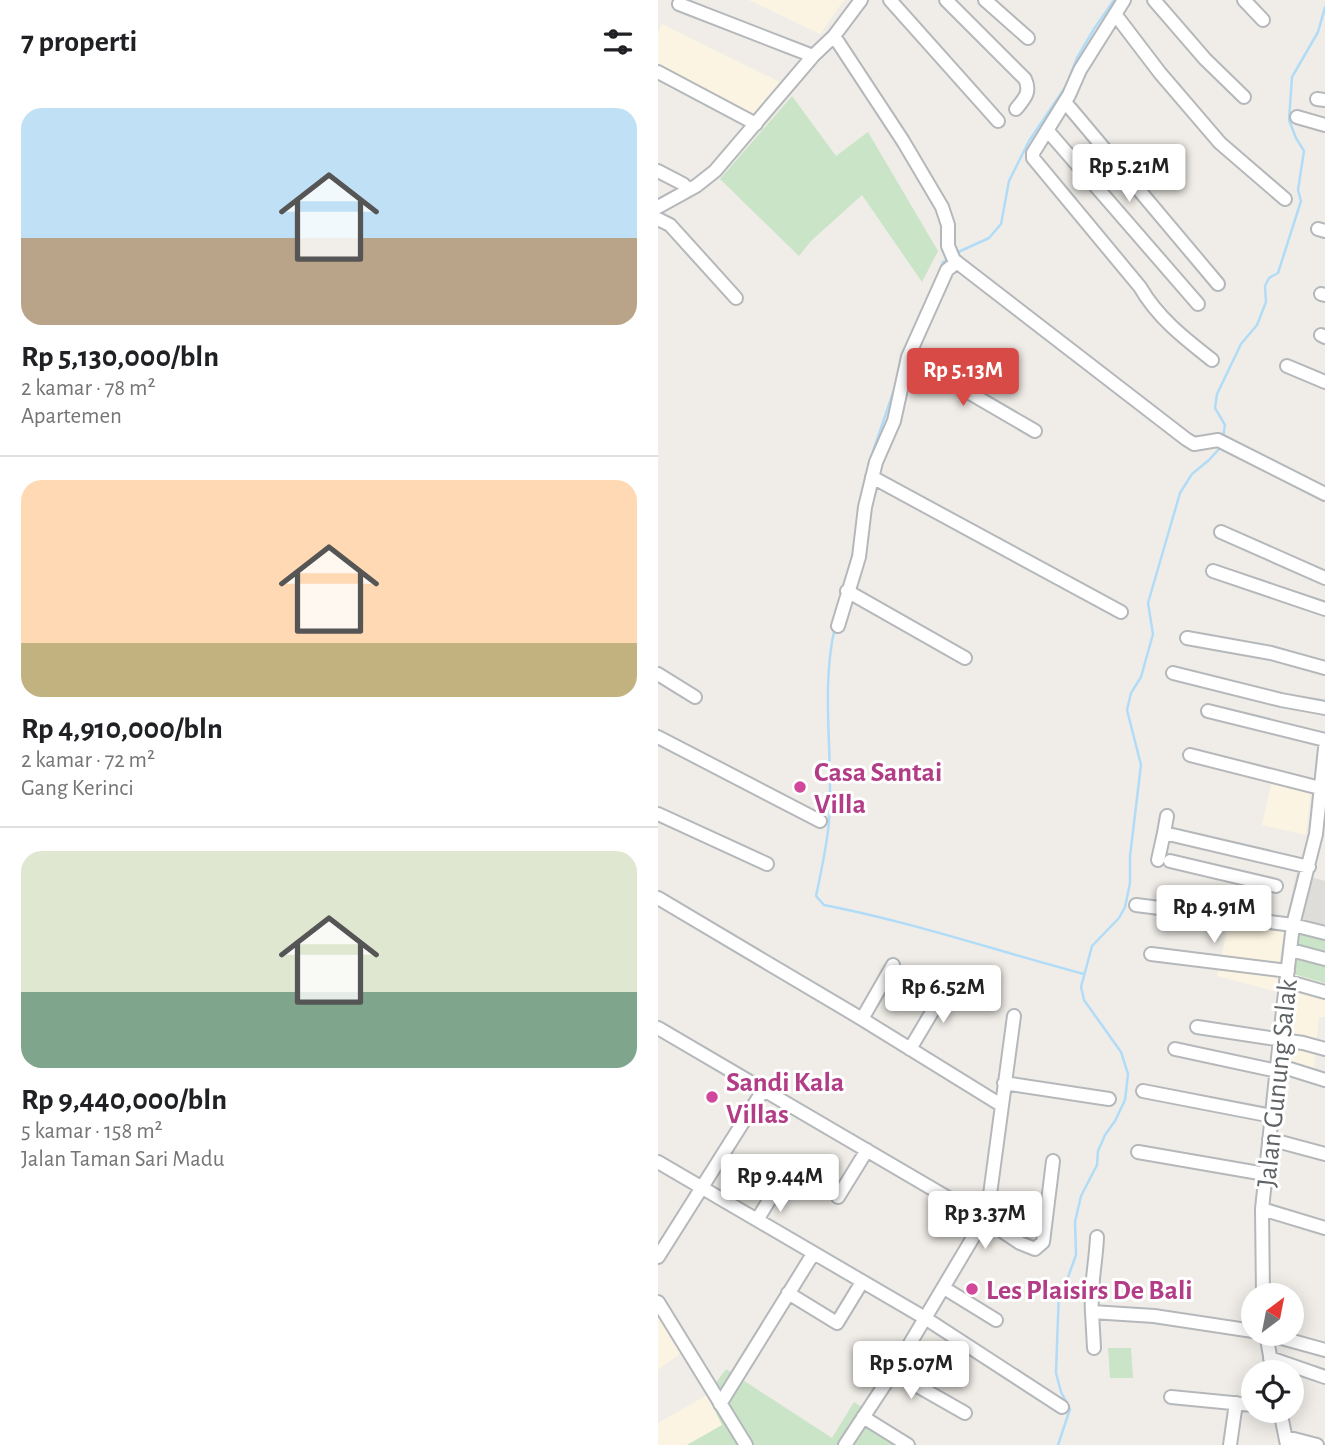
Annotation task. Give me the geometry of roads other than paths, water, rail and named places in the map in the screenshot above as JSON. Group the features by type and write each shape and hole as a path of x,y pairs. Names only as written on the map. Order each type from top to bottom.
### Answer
{"street":[{"path":"658,207 689,190 715,171 813,56 834,36 861,0"},
{"path":"890,0 998,121"},
{"path":"946,0 1025,79 1029,88 1027,95 1016,109"},
{"path":"985,0 1028,38"},
{"path":"1124,0 1033,153 1033,159 1140,287 1151,306 1172,328 1212,360"},
{"path":"1154,0 1205,59 1244,97"},
{"path":"1244,0 1263,20"},
{"path":"679,4 813,56"},
{"path":"1115,14 1220,144 1285,199"},
{"path":"834,36 903,141 942,207 946,216 948,246 954,257 1186,439 1194,444 1218,440 1325,494"},
{"path":"658,72 757,124"},
{"path":"1065,102 1219,284"},
{"path":"1297,117 1325,125"},
{"path":"1047,130 1198,304"},
{"path":"658,171 689,190"},
{"path":"658,219 670,225 736,298"},
{"path":"838,626 863,537 865,507 877,457 894,421 908,357 954,257"},
{"path":"908,357 1035,431"},
{"path":"1287,366 1325,382"},
{"path":"872,477 1121,612"},
{"path":"1221,532 1325,578"},
{"path":"1213,571 1325,609"},
{"path":"847,592 965,658"},
{"path":"1187,638 1270,653 1325,668"},
{"path":"1173,673 1325,708"},
{"path":"658,674 695,697"},
{"path":"1208,711 1325,740"},
{"path":"658,737 820,821"},
{"name":"Jalan Gunung Salak","path":"1263,1283 1262,1209 1287,976 1293,925 1310,863 1325,748"},
{"path":"1190,755 1321,793"},
{"path":"658,814 767,864"},
{"path":"1167,816 1164,860 1276,886"},
{"path":"1164,833 1310,863 1325,862"},
{"path":"1216,871 1223,846"},
{"path":"658,898 1001,1105"},
{"path":"1136,905 1293,925 1325,933"},
{"path":"1291,950 1325,959"},
{"path":"1151,954 1287,976 1325,992"},
{"path":"862,1019 893,965"},
{"path":"910,1049 948,985"},
{"path":"845,1445 893,1372 984,1219 989,1202 1014,1016"},
{"path":"1197,1027 1280,1039 1325,1049"},
{"path":"658,1029 764,1088 1020,1243 1035,1249 1043,1242 1053,1161"},
{"path":"1175,1049 1325,1080"},
{"path":"1004,1083 1109,1099"},
{"path":"658,1257 764,1088"},
{"path":"1143,1091 1272,1116"},
{"path":"1269,1139 1325,1154"},
{"path":"838,1197 867,1150"},
{"path":"1138,1152 1265,1174"},
{"path":"658,1162 925,1318 1062,1406"},
{"path":"757,1220 776,1189"},
{"path":"1262,1209 1325,1228"},
{"path":"1094,1348 1090,1286 1096,1266 1097,1237"},
{"path":"720,1404 813,1254"},
{"path":"788,1293 837,1323 862,1282"},
{"path":"944,1288 996,1320"},
{"path":"658,1302 746,1445"},
{"path":"1092,1312 1154,1316 1241,1329"},
{"path":"1304,1344 1325,1350"},
{"path":"1268,1346 1270,1358 1325,1377"},
{"path":"870,1364 893,1372 965,1413"},
{"path":"1171,1397 1241,1404"},
{"path":"1230,1445 1236,1404"},
{"path":"863,1417 908,1445"},
{"path":"1283,1423 1287,1441 1317,1445"}],"waterway":[{"path":"956,253 989,238 1001,224 1009,181 1029,141 1066,86 1077,58 1114,0"},
{"path":"1223,438 1225,425 1215,408 1217,394 1241,344 1257,325 1266,302 1265,286 1269,278 1278,273 1301,201 1298,190 1304,151 1289,120 1292,77 1318,32 1325,7"},
{"path":"940,270 943,262 948,259"},
{"path":"920,315 928,298"},
{"path":"869,463 896,384"},
{"path":"1058,1445 1070,1409 1061,1392 1056,1373 1059,1290 1067,1280 1076,1255 1075,1222 1081,1196 1097,1165 1098,1151 1105,1135 1125,1100 1128,1074 1121,1052 1084,1000 1081,987 1092,946 1119,918 1125,907 1130,883 1130,856 1141,765 1127,710 1131,693 1141,677 1153,634 1148,603 1180,493 1192,474 1219,449"},
{"path":"847,576 854,549"},
{"path":"835,627 828,675 829,821 816,896 824,905 922,928 1084,974"}],"place":[{"name":"Casa Santai Villa","path":"800,787"},
{"name":"Sandi Kala Villas","path":"712,1097"},
{"name":"Les Plaisirs De Bali","path":"972,1289"}]}
